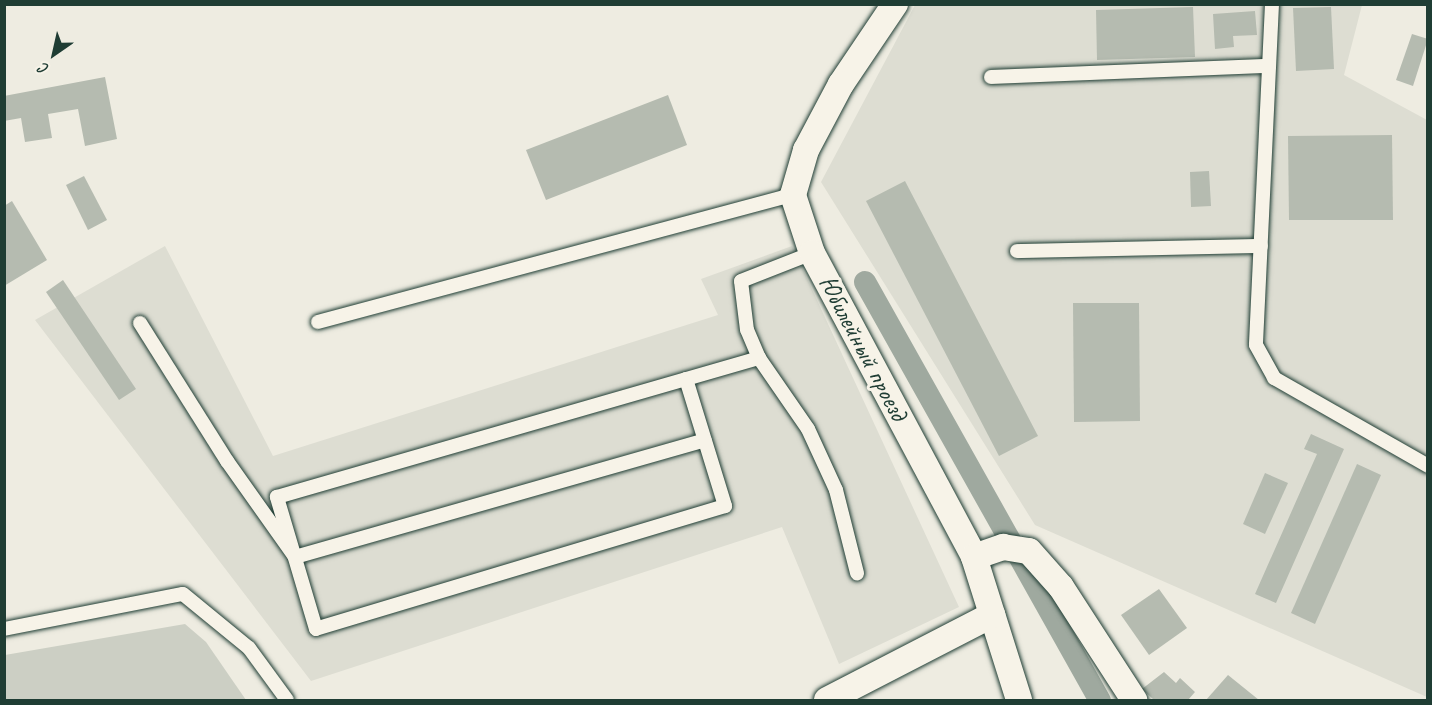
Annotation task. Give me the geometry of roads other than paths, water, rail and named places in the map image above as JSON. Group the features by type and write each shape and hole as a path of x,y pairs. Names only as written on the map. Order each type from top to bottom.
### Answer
{"street":[{"path":"793,195 806,150 841,84 895,4"},
{"name":"Юбилейный проезд","path":"793,195 812,253 974,557 1019,700"},
{"path":"974,557 1003,547 1029,551 1061,587 1134,700"},
{"path":"827,700 992,615"}],"lane":[{"path":"1272,4 1256,345 1274,378 1428,466"},
{"path":"990,77 1269,66"},
{"path":"318,322 793,195"},
{"path":"1017,251 1261,246"},
{"path":"812,253 741,281 747,330 759,358 808,429 827,470 836,490 857,573"},
{"path":"140,323 227,461 295,557"},
{"path":"686,380 725,506 316,629 277,497 759,358"},
{"path":"295,557 705,440"},
{"path":"4,629 183,594 249,648 287,700"}],"waterway":[{"path":"865,282 1100,700"}]}
